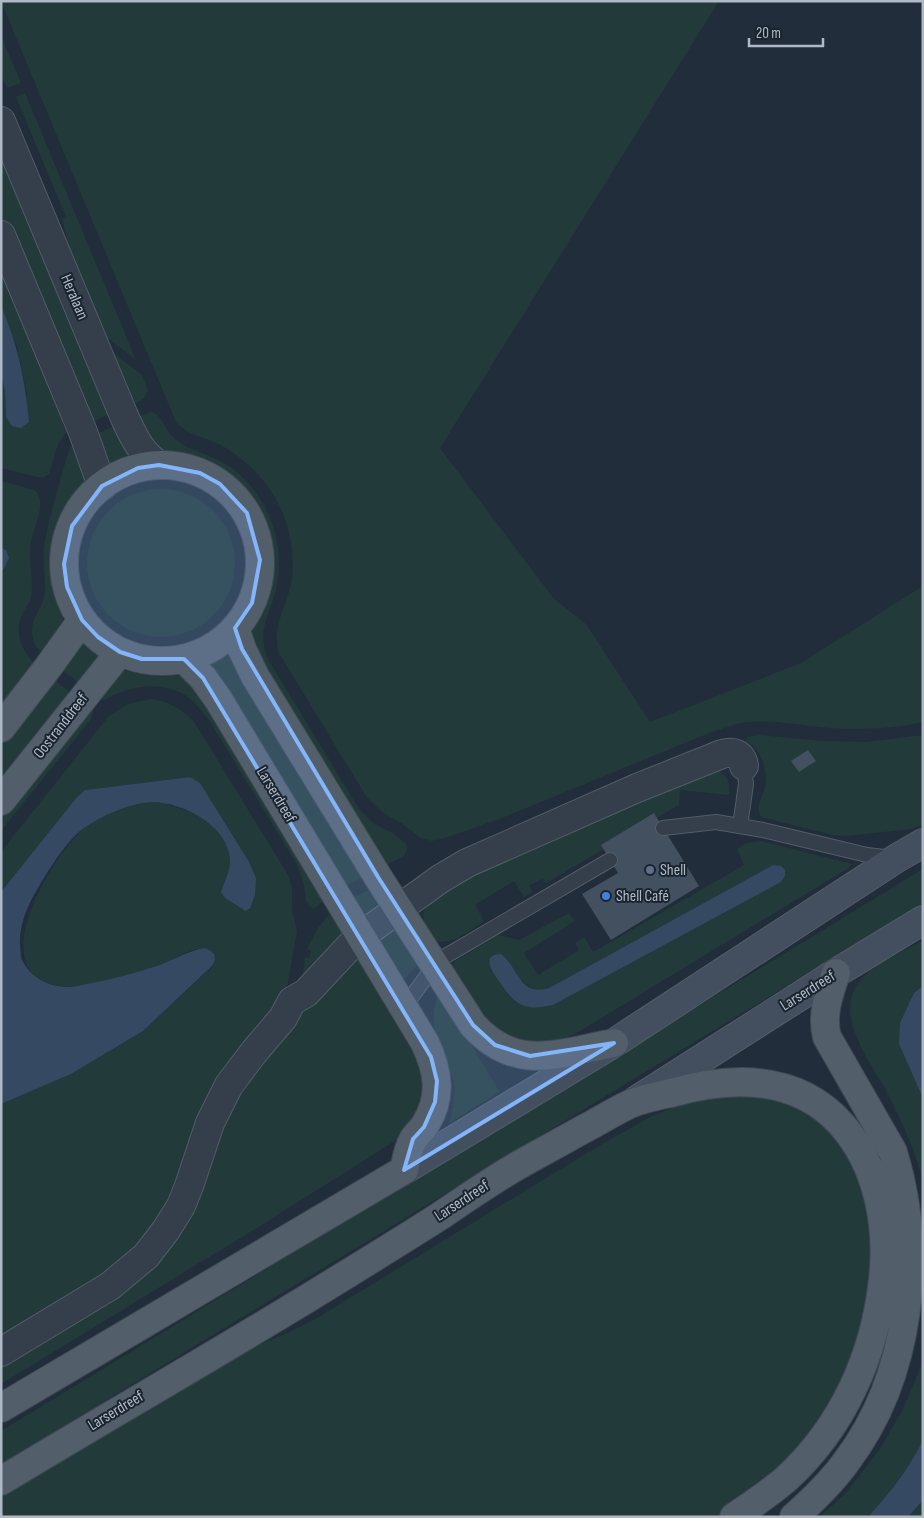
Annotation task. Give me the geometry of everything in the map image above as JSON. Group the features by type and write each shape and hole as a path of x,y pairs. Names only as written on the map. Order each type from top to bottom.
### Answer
{"main road":[{"path":"159,465 180,467 200,473 220,484 236,499 247,513 254,530 260,560 258,582 252,603 235,628 210,649 184,659 165,661 142,659 120,652 98,637 82,620 74,604 67,587 64,564 66,544 72,526 87,500 102,486 125,473 138,468 159,465"},
{"path":"1,728 82,620"},
{"path":"235,628 242,649 255,676 399,909 474,1025 484,1037 508,1052 525,1056 541,1056 614,1043"},
{"name":"Oostranddreef","path":"1,801 120,652"},
{"name":"Larserdreef","path":"184,659 203,678 218,699 432,1056 436,1068 437,1081 435,1102 424,1127 413,1139 404,1170"},
{"path":"1,1408 404,1170 614,1043 897,858 923,843"},
{"name":"Larserdreef","path":"1,1481 388,1249 516,1166 631,1104 836,973 923,920"},
{"path":"794,1517 828,1484 846,1462 869,1428 887,1392 896,1368 905,1333 912,1285 912,1228 900,1170 893,1152 827,1037 824,1027 829,995 836,973"},
{"path":"631,1104 688,1088 731,1081 774,1085 795,1092 832,1114 846,1130 860,1150 877,1194 884,1241 881,1299 867,1357 856,1382 827,1433 800,1466 770,1493 734,1517"}],"street":[{"name":"Heralaan","path":"1,121 124,416 136,442 149,459 159,465"},
{"path":"1,235 83,432 102,486"},
{"path":"1,1352 110,1286 128,1272 153,1247 166,1230 185,1197 210,1123 229,1085 283,1018 292,1001 306,993 361,936 440,879 467,863 637,788 730,752 740,755 744,766"}],"lane":[{"path":"740,826 746,784 744,766"},
{"path":"663,828 716,822 867,855 897,858"},
{"path":"404,1007 435,964 458,948 610,860"}],"highlighted area":[{"path":"159,465 200,473 220,484 247,513 260,560 252,603 235,628 242,649 378,877 473,1025 495,1045 530,1056 614,1043 404,1170 413,1139 424,1127 435,1102 437,1081 431,1057 203,678 184,659 142,659 120,652 98,637 82,620 67,587 64,564 72,526 102,486 138,468"}],"green space":[{"path":"1,1 719,1 440,448 554,599 586,624 650,722 801,663 923,586 923,722 888,728 865,729 830,728 770,722 750,722 729,726 502,818 432,841 421,838 382,812 366,796 279,653 277,644 278,627 291,584 293,558 288,531 279,505 265,483 244,461 219,444 190,433 176,422"},
{"path":"1,36 21,83 8,88 1,77"},
{"path":"25,93 136,360 96,329 80,289 62,219 66,217 16,97"},
{"path":"1,140 114,412 88,424 1,215"},
{"path":"1,256 63,407 62,422 66,432 58,444 49,474 42,478 1,468 1,372 5,392 6,417 27,395 17,347 1,306"},
{"path":"103,345 142,375 148,390 141,400 130,405"},
{"path":"150,412 160,418 169,433 181,443 232,468 256,492 265,507 272,522 279,555 276,589 265,623 263,640 268,659 359,809 374,824 393,833 406,844 407,850 404,856 381,868 254,658 249,636 250,629 264,592 268,568 267,550 257,516 237,487 223,476 208,467 160,452 138,421 141,416"},
{"path":"119,424 130,452 120,461 106,464 92,436"},
{"path":"78,442 86,474 84,484 64,519 55,548 54,565 63,609 63,620 62,630 47,657 35,643 32,636 32,627 44,597 43,558 51,512 67,456 71,446"},
{"path":"1,481 34,490 40,500 40,507 30,550 31,597 19,624 22,645 29,657 39,668 1,716 1,575 4,571 6,550 1,548"},
{"path":"161,489 175,490 189,495 202,501 213,511 223,522 229,535 234,549 234,577 229,591 223,604 213,615 202,625 189,631 175,636 161,637 147,636 133,631 120,625 109,615 99,604 93,591 88,577 87,563 88,549 93,535 99,522 109,511 120,501 133,495 147,490"},
{"path":"82,643 100,656 83,686 60,668"},
{"path":"229,652 367,875 342,888 209,666 212,662"},
{"path":"133,668 150,668 174,673 196,685 328,897 315,908 312,909 306,901 304,884 296,863 209,720 194,702 188,697 168,688 146,686 125,691 105,700 100,699 118,673"},
{"path":"52,678 75,696 1,789 1,742"},
{"path":"151,699 175,707 195,723 288,875 292,889 292,909 297,931 285,999 173,1201 122,1265 1,1341 1,1104 71,1074 143,1031 212,967 215,960 210,950 204,948 190,951 157,966 89,985 64,987 41,980 34,975 25,960 24,942 27,921 47,877 72,840 89,824 129,806 150,802 178,808 203,819 215,829 225,842 230,856 229,870 221,892 255,895 190,777 85,790 77,797 1,892 1,852 108,717 128,704"},
{"path":"91,708 93,712 91,719 1,831 1,814"},
{"path":"760,735 822,741 866,742 923,735 923,825 911,829 847,836 833,835 761,817 759,808 766,782 765,770 759,754 746,741 747,737"},
{"path":"715,769 723,773 727,779 729,795 680,790 679,805 546,883 543,878 529,886 533,892 524,897 514,881 475,905 484,921 454,940 433,941 424,924 423,914 428,901 470,873"},
{"path":"761,841 852,864 847,869 575,1034 551,1041 539,1042 528,1042 506,1035 481,1016 452,968 455,961 498,935 519,940 569,913 575,921 524,953 538,975 579,950 575,943 584,937 593,952 744,865 737,850 744,844","holes":["773,865 785,876 781,882 553,1005 540,1007 521,1005 508,995 490,969 517,978 534,989 542,990 549,988"]},
{"path":"923,869 923,903 1,1464 1,1431"},
{"path":"375,887 382,898 381,911 362,918 348,900"},
{"path":"331,912 344,934 302,982 305,957 309,958 311,951 307,949 318,928"},
{"path":"397,922 419,964 401,983 373,939"},
{"path":"923,941 923,986 914,993 899,1044 923,1098 923,1181 899,1117 858,1041 850,1011 852,996 865,975 889,959"},
{"path":"356,955 407,1033 425,1077 421,1108 401,1137 260,1226 1,1384 1,1364 110,1298 230,1104 273,1045"},
{"path":"439,992 500,1092 449,1123 454,1102 454,1086 450,1068 437,1039 433,1019"},
{"path":"766,1092 819,1117 856,1161 875,1226 864,1339 814,1436 723,1517 1,1517 1,1497 233,1356 312,1321 597,1147 652,1116 703,1096"},
{"path":"923,1358 923,1440 915,1457 887,1496 868,1517 819,1517 845,1494 880,1449 902,1411"},
{"path":"923,1500 923,1517 908,1517"}],"water":[{"path":"1,306 20,362 25,391 29,422 21,428 12,426 6,417 5,392 1,372"},
{"path":"1,548 6,550 9,558 1,575"},
{"path":"190,777 200,783 249,862 256,878 255,895 250,908 246,911 225,898 221,892 230,859 227,846 220,835 210,824 184,809 156,802 136,804 107,815 80,831 56,859 23,919 20,936 21,956 25,966 35,976 47,983 61,987 70,987 157,966 201,948 211,951 214,954 215,960 212,966 143,1031 71,1074 1,1104 1,892 77,797 85,790"},
{"path":"773,865 781,866 785,870 785,876 781,882 553,1005 534,1007 520,1004 509,995 490,967 490,958 501,954 525,985 539,990 549,988"},
{"path":"923,986 923,1098 899,1044 900,1023 914,993"},
{"path":"923,1440 923,1500 908,1517 868,1517 898,1481"}],"building":[{"path":"808,750 816,761 799,772 791,761"},
{"path":"654,813 699,886 611,940 582,894 618,873 601,845"}],"place":[{"name":"Shell","path":"650,870"},
{"name":"Shell Café","path":"606,896"}]}
